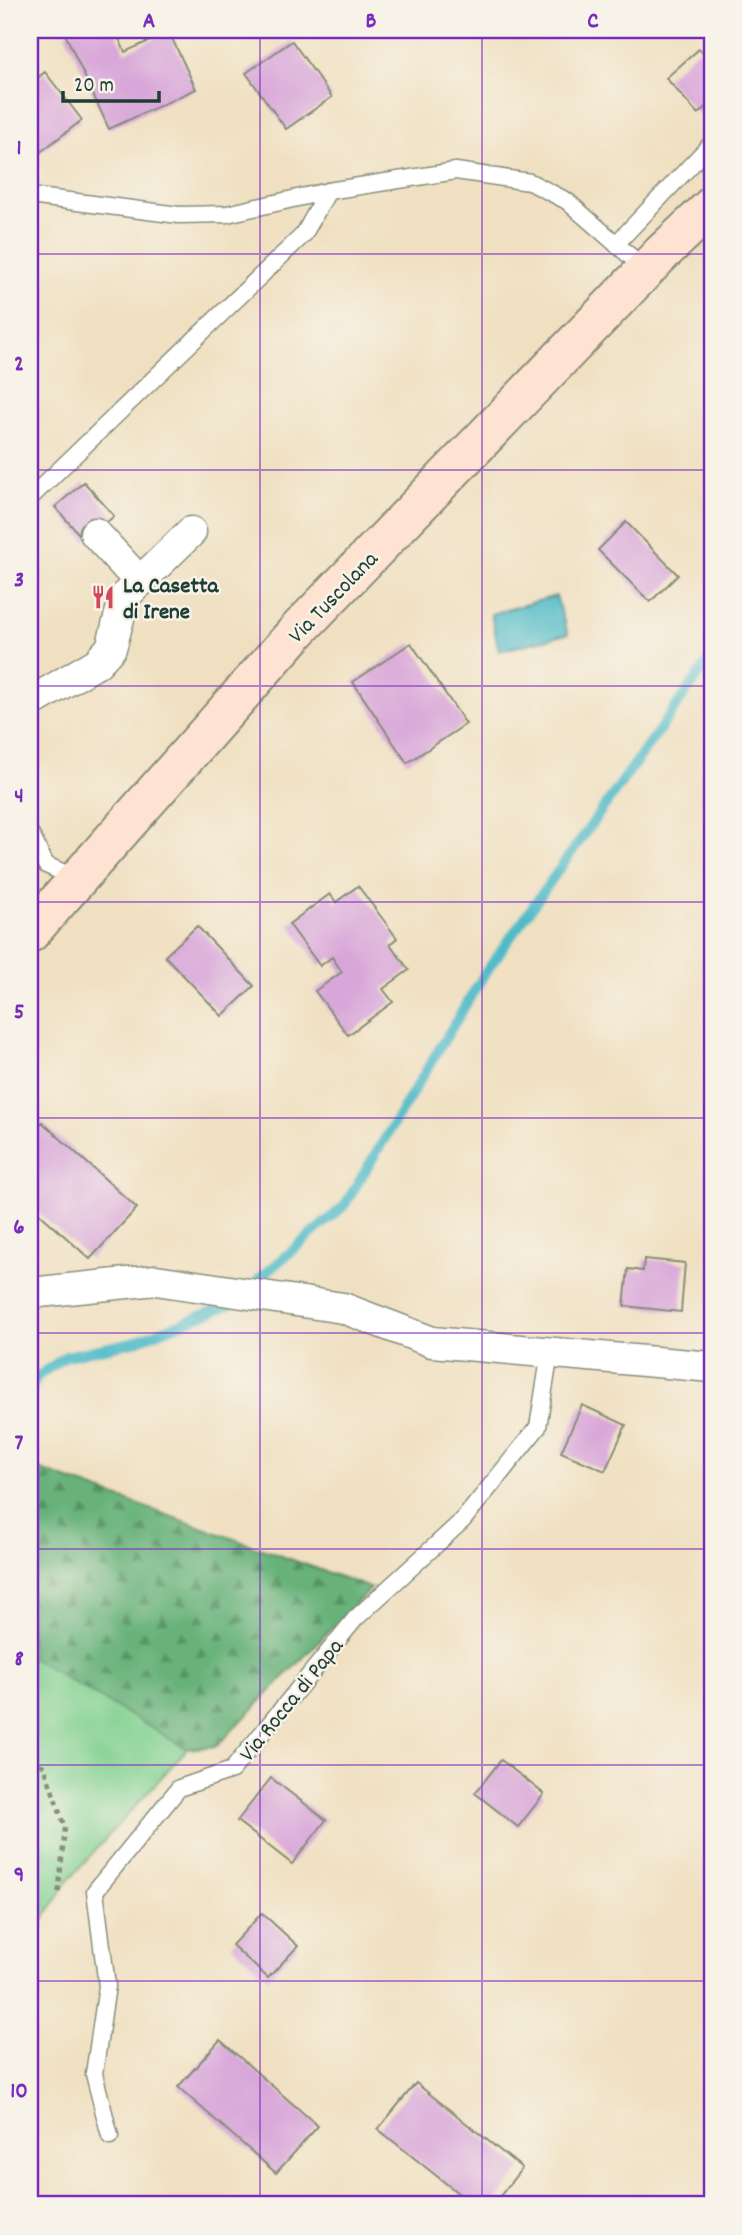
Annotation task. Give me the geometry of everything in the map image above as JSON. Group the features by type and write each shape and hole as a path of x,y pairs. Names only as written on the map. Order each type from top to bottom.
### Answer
{"main road":[{"name":"Via Tuscolana","path":"30,933 298,631 646,270 712,206"}],"street":[{"path":"32,702 97,663 111,648 125,596 191,532"},
{"path":"95,533 140,582"},
{"path":"30,1293 156,1280 343,1308 432,1342 712,1367"}],"lane":[{"path":"616,244 712,143"},
{"path":"30,195 179,215 227,214 328,191 456,171 530,182 567,201 646,270"},
{"path":"30,498 304,234 328,191"},
{"path":"30,832 46,865 78,879"},
{"name":"Via Rocca di Papa","path":"110,2136 94,2074 107,1986 95,1891 179,1788 232,1770 355,1619 463,1520 538,1427 550,1353"}],"path":[{"path":"30,1761 44,1766 65,1828 58,1897"}],"green space":[{"path":"30,1466 371,1588 217,1746 187,1749 30,1657"},
{"path":"30,1657 187,1749 69,1879 37,1930 30,1936"}],"water":[{"path":"556,596 568,634 499,651 491,614"}],"building":[{"path":"74,30 115,30 125,52 169,32 196,89 109,129 65,34"},
{"path":"292,41 332,97 286,129 246,73"},
{"path":"699,49 712,63 712,101 698,114 666,78"},
{"path":"45,72 82,120 30,160 30,84"},
{"path":"84,482 114,516 85,541 55,507"},
{"path":"626,522 678,575 650,602 598,550"},
{"path":"411,643 466,724 407,763 353,682"},
{"path":"358,886 397,938 390,944 409,970 383,989 393,1002 348,1035 315,991 342,972 332,957 320,966 289,924 330,894 336,902"},
{"path":"197,926 254,986 222,1016 165,956"},
{"path":"42,1122 137,1208 90,1259 30,1205 30,1175 34,1171 30,1167 30,1135"},
{"path":"644,1259 685,1263 681,1312 624,1306 628,1269 643,1271"},
{"path":"582,1405 626,1425 605,1471 561,1452"},
{"path":"501,1760 544,1794 518,1827 475,1793"},
{"path":"271,1778 326,1820 292,1864 237,1821"},
{"path":"262,1913 298,1946 268,1978 232,1945"},
{"path":"220,2040 318,2126 276,2173 178,2087"},
{"path":"416,2083 522,2168 493,2205 473,2205 378,2129"}],"waterway":[{"path":"259,1279 344,1206 485,973 712,656"},
{"path":"30,1389 38,1376 66,1356 133,1342 234,1303"}],"place":[{"name":"La Casetta di Irene","path":"103,597"}]}
